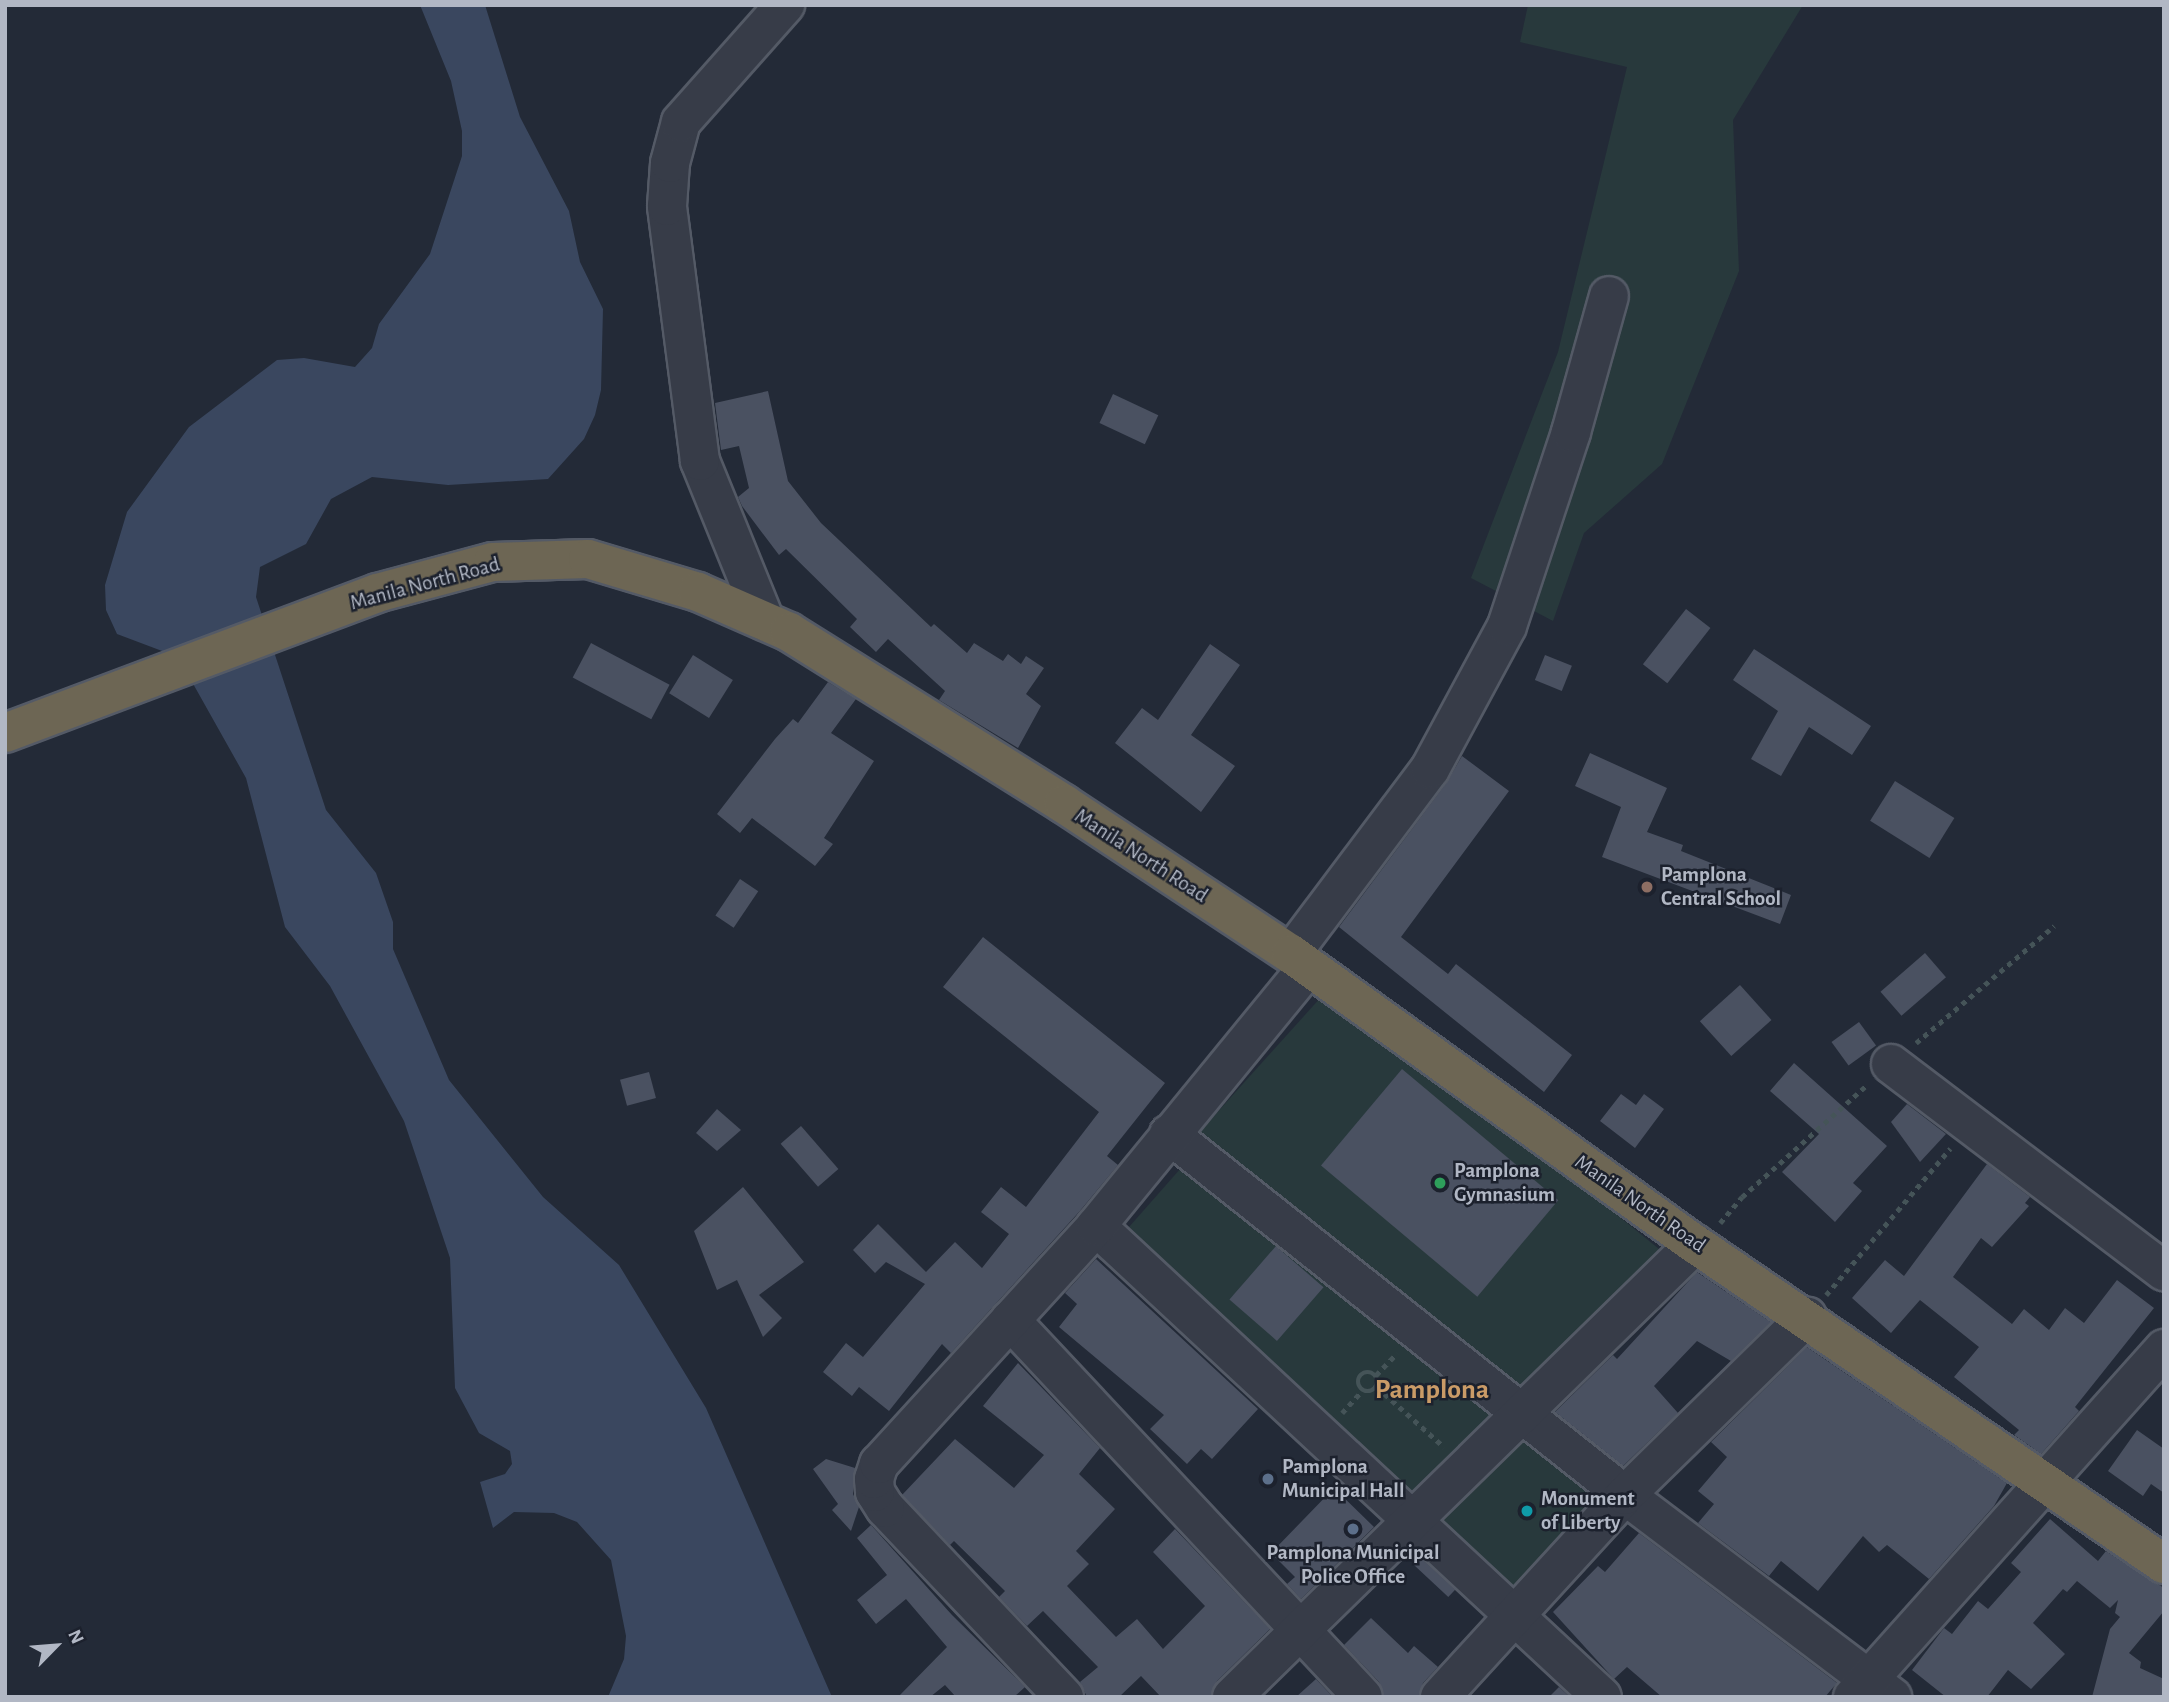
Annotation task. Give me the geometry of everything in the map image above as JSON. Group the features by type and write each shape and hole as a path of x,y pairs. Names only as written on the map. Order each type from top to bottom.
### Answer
{"highway":[{"name":"Manila North Road","path":"5,733 377,593 492,562 588,559 653,575 765,621 1064,804 1299,961 1695,1244 1807,1317 2164,1564"}],"street":[{"path":"765,621 700,461 667,206 670,163 681,122 785,5"},
{"path":"1064,1697 885,1508 874,1492 879,1464 1096,1226 1169,1134 1299,961 1430,769 1507,626 1571,432 1609,296"},
{"path":"1891,1063 2164,1271"},
{"path":"1169,1134 1871,1691 2046,1482 2164,1349"},
{"path":"1096,1226 1320,1438 1411,1517 1602,1697"},
{"path":"1232,1697 1411,1517 1467,1469 1520,1412 1695,1244"},
{"path":"1440,1697 1518,1616 1625,1495 1807,1317"},
{"path":"1010,1320 1363,1697"}],"path":[{"path":"1807,1317 1971,1125"},
{"path":"1377,1387 1363,1390 1359,1376 1373,1373 1377,1387 1467,1469"}],"shaded area":[{"path":"1528,5 1803,5 1733,120 1739,271 1662,464 1584,533 1553,621 1471,578 1558,352 1627,67 1520,42"},
{"path":"1322,996 1438,1069 1675,1262 1527,1391 1196,1136"},
{"path":"1188,1160 1505,1420 1413,1501 1129,1227"},
{"path":"1525,1429 1600,1499 1515,1589 1440,1520"}],"water":[{"path":"420,5 485,5 520,117 569,211 580,262 603,309 601,390 595,415 584,439 548,479 448,485 372,477 331,499 306,544 260,567 256,597 326,810 376,873 393,922 393,949 449,1080 543,1197 619,1265 706,1408 832,1697 608,1697 624,1659 626,1636 611,1560 577,1522 554,1513 514,1512 493,1528 480,1482 505,1474 512,1464 510,1451 479,1433 455,1388 450,1258 404,1121 330,986 285,927 246,778 178,657 117,634 106,610 105,585 127,512 189,427 277,360 304,358 355,367 372,348 379,324 430,254 462,156 462,131 451,81"}],"building":[{"path":"768,391 788,481 821,523 931,627 934,624 967,653 974,643 1003,661 1008,654 1021,664 1026,656 1044,668 1026,694 1041,706 1018,748 939,700 945,691 888,639 876,652 850,627 857,619 786,549 779,555 742,506 738,497 749,488 739,446 721,450 715,403"},
{"path":"1113,394 1158,415 1145,444 1099,423"},
{"path":"1686,609 1710,628 1667,683 1643,664"},
{"path":"591,643 670,685 651,719 573,677"},
{"path":"1210,644 1240,665 1191,735 1235,766 1201,812 1115,743 1142,708 1158,720"},
{"path":"1754,649 1871,726 1852,755 1809,727 1781,776 1751,759 1778,711 1733,680"},
{"path":"693,655 733,680 709,718 669,693"},
{"path":"1545,655 1572,666 1562,691 1535,680"},
{"path":"828,682 856,699 831,733 874,761 824,838 833,844 815,866 752,818 740,833 717,814 775,739 793,719 798,723"},
{"path":"1590,753 1667,788 1647,832 1683,845 1681,851 1791,895 1780,924 1602,857 1621,807 1575,786"},
{"path":"1462,756 1509,791 1401,937 1448,974 1456,964 1572,1055 1544,1092 1339,927 1447,782"},
{"path":"1895,781 1954,818 1929,858 1870,821"},
{"path":"740,879 758,891 734,928 715,915"},
{"path":"983,937 1165,1083 1107,1156 1118,1165 1079,1212 951,1353 942,1344 889,1411 859,1387 852,1396 823,1372 846,1343 863,1357 925,1284 886,1262 875,1273 853,1250 878,1224 926,1272 955,1242 982,1268 1009,1234 981,1212 1001,1187 1026,1207 1099,1112 943,987"},
{"path":"1925,953 1946,977 1901,1016 1880,992"},
{"path":"1740,985 1771,1020 1731,1056 1700,1021"},
{"path":"1859,1022 1876,1045 1849,1065 1831,1042"},
{"path":"1794,1063 1887,1146 1853,1183 1862,1191 1835,1222 1782,1172 1819,1134 1770,1091"},
{"name":"Pamplona Gymnasium","path":"1402,1069 1558,1200 1477,1297 1321,1166"},
{"path":"649,1072 656,1098 627,1106 620,1080"},
{"path":"1621,1094 1636,1105 1644,1094 1664,1109 1635,1148 1600,1121"},
{"path":"1907,1104 1946,1134 1920,1162 1891,1122"},
{"path":"717,1109 741,1130 717,1151 696,1133"},
{"path":"801,1126 838,1169 818,1187 781,1144"},
{"path":"1987,1164 2030,1197 2025,1203 2029,1206 1992,1247 1981,1238 1953,1277 2012,1324 2024,1309 2049,1330 2065,1308 2084,1323 2117,1280 2154,1308 2075,1407 2079,1411 2041,1454 2014,1435 2019,1430 1954,1377 1979,1347 1920,1300 1891,1333 1852,1298 1885,1260 1904,1276"},
{"path":"743,1187 804,1262 759,1295 782,1318 763,1337 737,1280 717,1290 694,1231"},
{"path":"1276,1246 1324,1287 1277,1341 1229,1300"},
{"path":"1096,1259 1258,1409 1212,1459 1201,1449 1187,1464 1150,1429 1164,1415 1059,1327 1077,1304 1065,1293"},
{"path":"1697,1272 1771,1322 1731,1361 1697,1341 1654,1386 1678,1413 1623,1466 1555,1412 1613,1355 1617,1359"},
{"path":"1807,1347 2007,1483 1994,1506 1929,1579 1887,1545 1879,1552 1863,1536 1818,1591 1781,1561 1769,1576 1698,1523 1714,1504 1698,1491 1727,1457 1711,1442"},
{"path":"1018,1363 1100,1448 1079,1474 1115,1509 1076,1551 1089,1564 1067,1586 1116,1637 1137,1619 1163,1649 1205,1606 1153,1552 1175,1529 1270,1629 1217,1681 1211,1697 1161,1697 1141,1676 1119,1697 1087,1697 1080,1682 1098,1667 1043,1611 1027,1626 999,1597 1005,1591 954,1541 950,1545 902,1495 955,1439 1014,1488 1044,1455 983,1406"},
{"path":"2137,1430 2164,1449 2164,1493 2151,1484 2143,1496 2108,1471"},
{"path":"826,1459 855,1468 853,1494 859,1507 851,1531 832,1510 838,1504 813,1469"},
{"path":"1334,1488 1374,1527 1301,1599 1287,1584 1295,1577 1271,1553"},
{"path":"2050,1519 2098,1561 2106,1551 2164,1588 2164,1611 2129,1653 2141,1662 2140,1668 2164,1679 2164,1697 2092,1697 2110,1629 2120,1617 2115,1613 2118,1600 2110,1608 2077,1581 2067,1592 2063,1589 2033,1623 2065,1654 2031,1689 2008,1670 1987,1697 1946,1697 1912,1670 1944,1628 1952,1634 1978,1601 1988,1609 2021,1572 2011,1563"},
{"path":"871,1525 952,1615 1025,1687 1014,1697 956,1697 945,1685 930,1697 898,1697 947,1647 906,1599 876,1624 857,1600 887,1575 857,1538"},
{"path":"1639,1533 1837,1683 1825,1697 1662,1697 1627,1667 1614,1679 1553,1612 1598,1566 1605,1572"},
{"path":"1420,1557 1455,1590 1448,1597 1413,1564"},
{"path":"1371,1618 1408,1653 1414,1646 1438,1667 1423,1683 1419,1697 1384,1697 1379,1682 1344,1645"},
{"path":"1316,1679 1333,1697 1296,1697"},
{"path":"1559,1687 1570,1697 1549,1697"}],"place":[{"name":"Pamplona Central School","path":"1647,887"},
{"name":"Pamplona Gymnasium","path":"1440,1183"},
{"name":"Pamplona Municipal Hall","path":"1268,1479"},
{"name":"Monument of Liberty","path":"1527,1511"},
{"name":"Pamplona Municipal Police Office","path":"1353,1529"}],"district":[{"name":"Pamplona","path":"1432,1390"}]}
